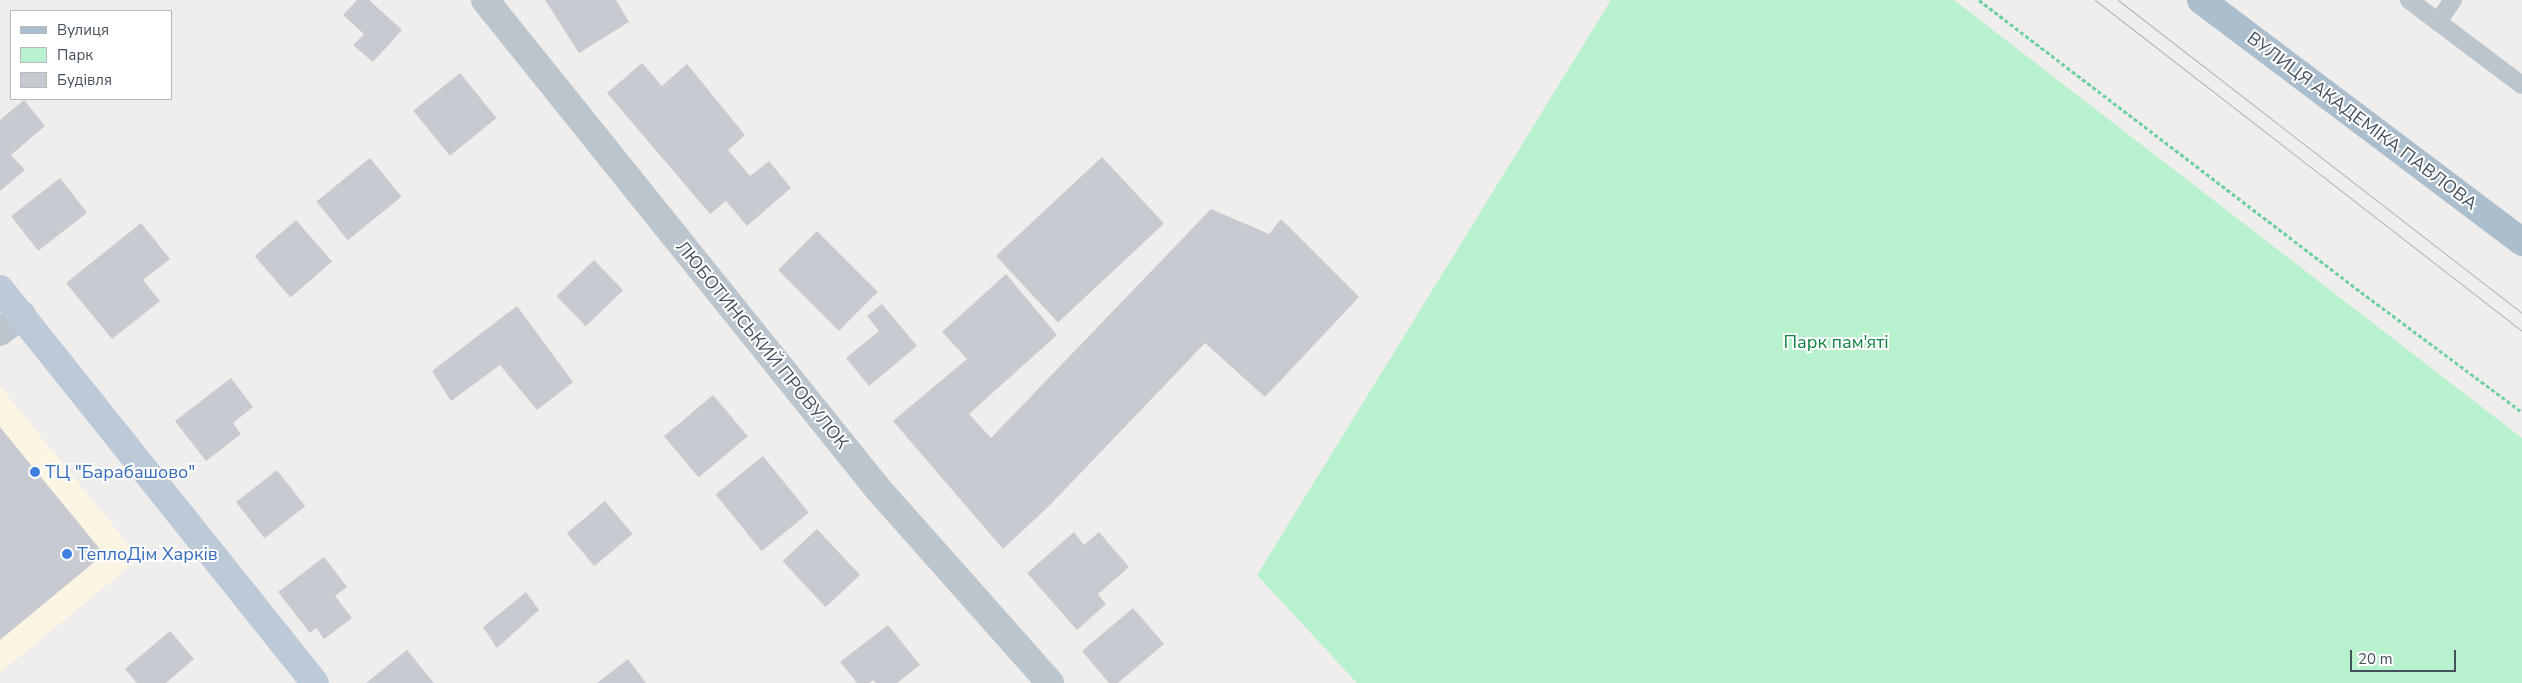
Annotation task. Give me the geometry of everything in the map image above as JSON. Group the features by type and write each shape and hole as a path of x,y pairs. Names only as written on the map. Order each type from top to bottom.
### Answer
{"main road":[{"name":"ВУЛИЦЯ АКАДЕМІКА ПАВЛОВА","path":"2203,0 2522,242"},
{"path":"0,289 315,683"}],"street":[{"name":"ЛЮБОТИНСЬКИЙ ПРОВУЛОК","path":"485,0 878,489 1050,683"},
{"path":"0,332 22,315"}],"lane":[{"path":"2409,0 2522,85"},
{"path":"2438,22 2453,0"}],"path":[{"path":"1979,0 2361,292 2522,412"}],"shaded area":[{"name":"ТЦ \"Барабашово\"","path":"0,386 139,558 0,673"}],"green space":[{"name":"Парк пам'яті","path":"1611,0 1954,0 2522,438 2522,683 1357,683 1257,575"}],"building":[{"path":"357,0 369,0 402,30 373,62 353,45 364,34 343,15"},
{"path":"545,0 616,0 629,22 579,53"},
{"path":"642,63 662,86 687,64 745,135 728,150 750,176 769,161 791,188 747,226 726,201 710,214 607,93"},
{"path":"460,73 497,118 450,156 413,111"},
{"path":"24,100 45,126 11,155 25,170 0,191 0,120"},
{"path":"1102,157 1164,224 1058,322 996,256"},
{"path":"370,158 401,197 348,240 316,201"},
{"path":"60,178 87,213 38,251 11,216"},
{"path":"1211,209 1269,234 1281,219 1359,297 1265,397 1205,343 1050,505 1003,549 893,421 967,359 942,332 1006,274 1057,335 969,414 991,438"},
{"path":"296,220 332,262 291,298 254,256"},
{"path":"141,223 170,259 143,280 160,301 112,339 66,283"},
{"path":"817,231 878,292 839,331 778,270"},
{"path":"594,260 623,290 586,326 557,296"},
{"path":"882,304 917,346 869,386 846,358 879,331 867,316"},
{"path":"517,306 573,382 537,410 500,365 451,401 432,371"},
{"path":"231,378 253,407 233,423 241,434 206,461 175,421"},
{"path":"713,395 748,436 699,478 664,436"},
{"path":"0,427 104,554 0,640"},
{"path":"763,456 809,513 762,551 716,494"},
{"path":"277,470 305,506 264,538 236,502"},
{"path":"605,501 633,534 594,566 567,533"},
{"path":"817,529 860,575 826,607 783,561"},
{"path":"1074,532 1084,545 1099,532 1129,567 1098,594 1106,604 1077,630 1027,573"},
{"path":"324,557 347,587 335,596 352,618 324,639 316,628 310,633 278,592"},
{"path":"526,592 539,610 497,648 483,627"},
{"path":"1133,608 1164,644 1118,683 1109,683 1082,651"},
{"path":"888,625 920,665 897,683 876,683 873,680 869,683 857,683 840,662"},
{"path":"170,631 194,659 166,683 137,683 125,669"},
{"path":"407,650 434,683 366,683"},
{"path":"628,659 646,683 597,683"}],"tram line":[{"path":"2095,0 2522,331"},
{"path":"2118,0 2522,313"}],"place":[{"name":"ТЦ \"Барабашово\"","path":"35,472"},
{"name":"ТеплоДім Харків","path":"67,554"}]}
